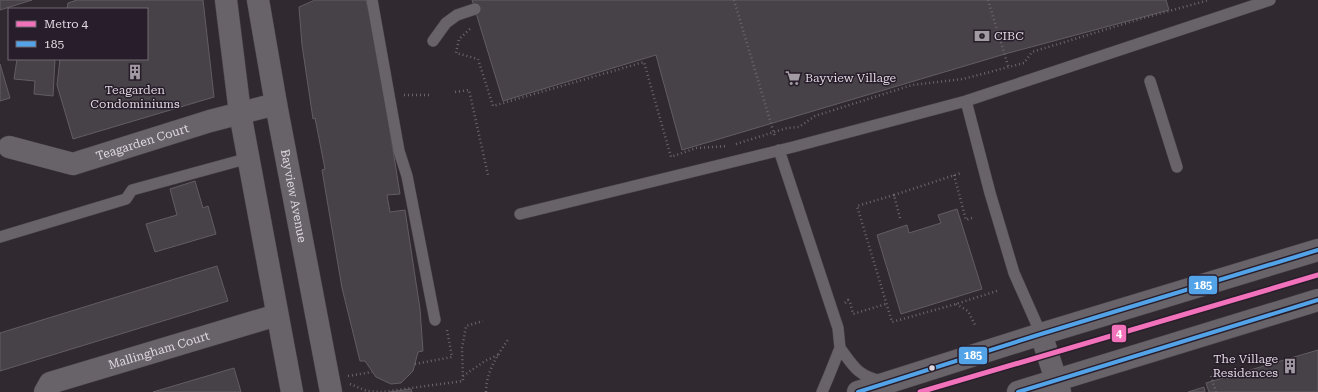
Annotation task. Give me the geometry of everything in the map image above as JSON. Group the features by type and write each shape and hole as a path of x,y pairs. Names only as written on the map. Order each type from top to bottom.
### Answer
{"main road":[{"path":"226,0 240,113 292,392"},
{"name":"Bayview Avenue","path":"258,0 276,104 340,388"},
{"name":"Teagarden Court","path":"9,147 73,164 240,113 276,104"},
{"path":"858,392 1041,334 1318,250"},
{"path":"1018,392 1058,386 1318,300"},
{"name":"Mallingham Court","path":"45,392 50,382 277,315"},
{"path":"1041,334 1058,386"}],"lane":[{"path":"372,0 399,151 406,176 435,320"},
{"path":"520,214 779,150 966,101 1270,0"},
{"path":"433,41 446,23 457,15 475,9"},
{"path":"1150,81 1177,166"},
{"path":"966,101 990,193 1014,273 1041,334"},
{"path":"779,150 838,328 840,348 822,392"},
{"path":"0,237 126,199 132,190 249,158"},
{"path":"840,348 855,369 867,378 888,382"}],"path":[{"path":"734,0 779,150"},
{"path":"988,0 1014,85"},
{"path":"470,29 460,38 456,53 478,58 493,106 644,62 671,157 696,148 727,146 787,128 799,126 815,116 912,85 963,80 1008,68 1024,63 1032,52 1140,19 1209,0"},
{"path":"455,92 469,90 488,175"},
{"path":"412,94 430,95"},
{"path":"961,173 858,206 886,304 892,322 997,291"},
{"path":"954,175 966,220 975,217"},
{"path":"894,195 900,218"},
{"path":"841,306 848,300 850,302 853,314 886,304"},
{"path":"956,304 968,311 976,327"},
{"path":"340,388 382,392 463,381 462,348 466,326 483,321"},
{"path":"415,364 452,356 446,323"},
{"path":"486,392 486,382 493,364 509,338"},
{"path":"463,376 484,361 499,355"},
{"path":"348,376 372,372"},
{"path":"1211,376 1216,392"}],"building":[{"path":"0,0 32,0 0,10"},
{"name":"Teagarden Condominiums","path":"77,0 203,0 214,97 73,139 57,85 60,60 148,60 148,8 67,8 68,3"},
{"path":"315,0 366,0 375,38 400,194 387,195 390,212 405,210 420,309 423,351 418,352 413,371 401,383 391,384 376,377 365,361 360,361 342,288 322,170 325,169 315,118 313,119 302,45 299,7"},
{"name":"Bayview Village","path":"472,0 1166,0 1169,10 1005,54 682,150 656,55 503,101"},
{"path":"17,60 55,60 53,96 34,94 35,81 14,79"},
{"path":"0,64 10,98 0,101"},
{"path":"195,181 203,208 208,206 216,234 155,252 146,224 177,215 170,189"},
{"path":"957,209 982,289 901,314 877,235 907,225 909,233 941,223 938,215"},
{"path":"217,266 228,301 0,371 0,333"},
{"name":"The Village Residences","path":"1318,350 1318,392 1209,392 1206,383"},
{"path":"234,368 241,392 153,392"},
{"path":"1204,387 1205,392 1188,392"},
{"path":"411,389 412,392 390,392"}],"metro line":[{"name":"4","path":"920,392 1318,275"}],"transit line":[{"name":"185","path":"858,392 1041,334 1318,250"},
{"name":"185","path":"1018,392 1318,300"}],"place":[{"name":"CIBC","path":"982,36"},
{"name":"Teagarden Condominiums","path":"135,72"},
{"name":"Bayview Village","path":"793,78"},
{"name":"The Village Residences","path":"1290,366"}]}
